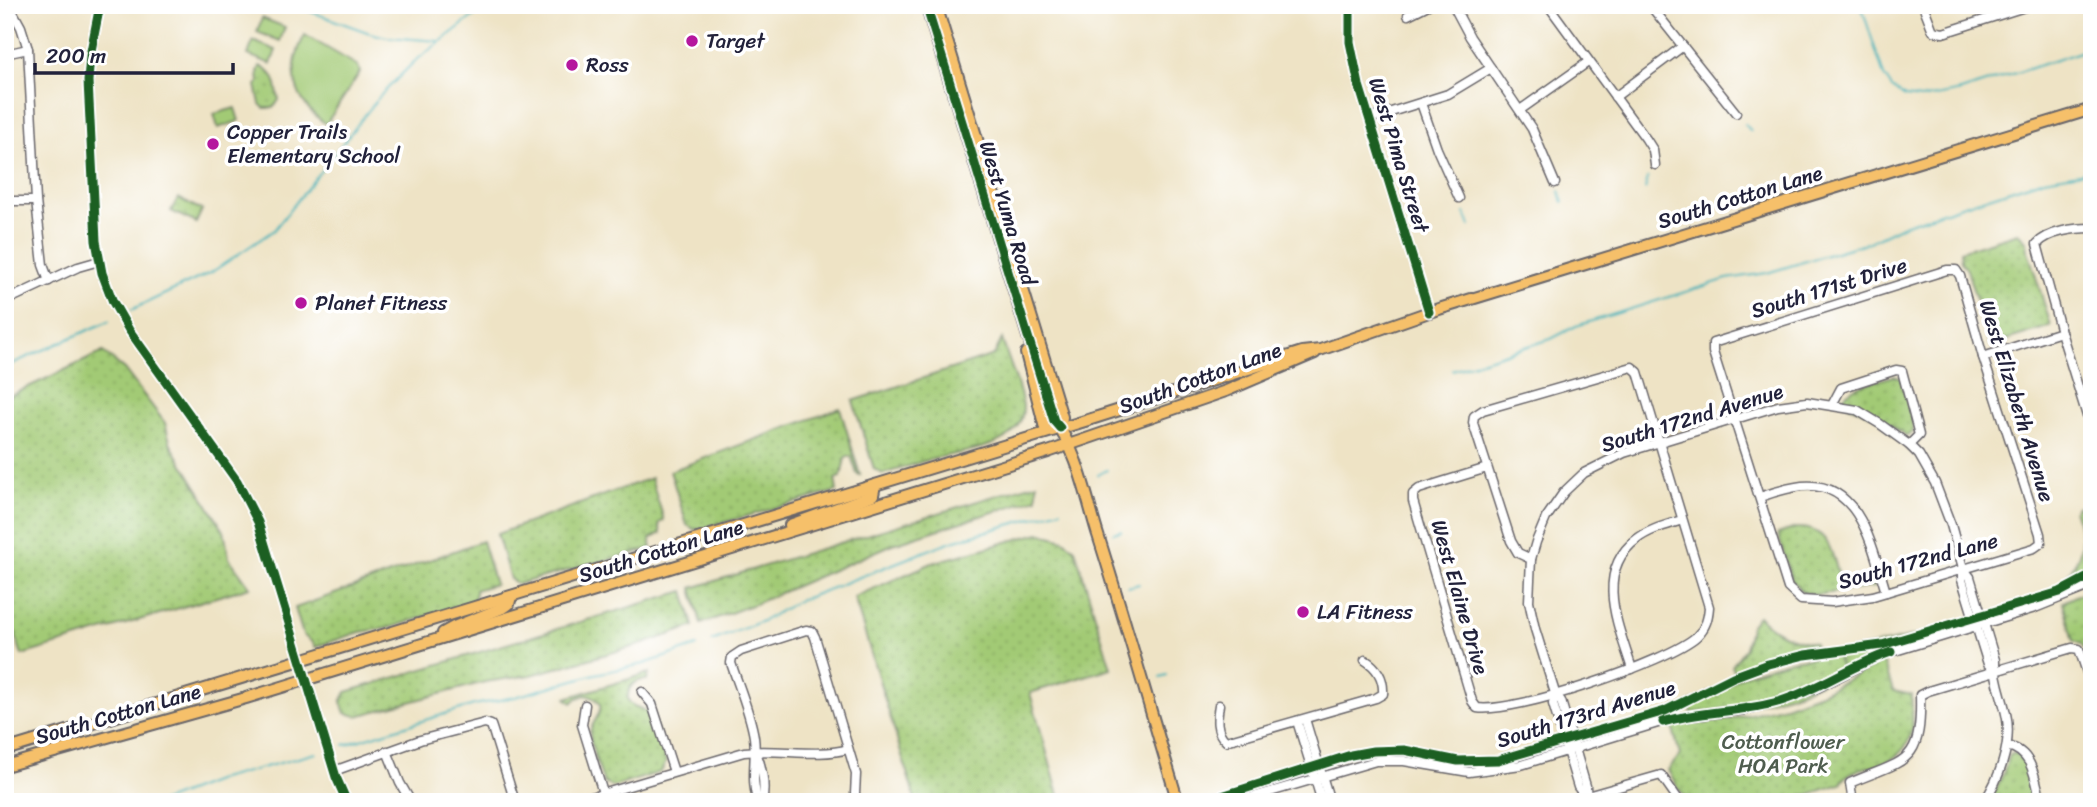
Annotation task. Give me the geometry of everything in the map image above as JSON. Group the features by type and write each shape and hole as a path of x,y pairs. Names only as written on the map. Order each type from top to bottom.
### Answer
{"main road":[{"name":"West Yuma Road","path":"926,5 1054,421 1068,445 1111,574 1178,802"},
{"name":"West Yuma Road","path":"936,5 1062,417 1060,428"},
{"name":"South Cotton Lane","path":"5,750 682,545 2092,109"},
{"path":"979,181 985,181 987,184 1013,268 1025,294"},
{"path":"1029,341 1024,346 1046,432"},
{"name":"South Cotton Lane","path":"5,766 427,643 1068,445 1200,401 1307,359 1320,349"},
{"path":"1200,401 1204,391 1237,378 1253,368"},
{"path":"767,539 794,524 873,495 875,485"},
{"path":"682,545 687,563"},
{"path":"427,643 454,627 505,607 511,597"}],"street":[{"path":"9,5 21,27 28,49 36,201 43,265 48,281"},
{"path":"100,5 88,81 99,261 108,292 120,315 243,490 258,522 334,771 347,802"},
{"name":"West Pima Street","path":"1350,5 1352,55 1429,312"},
{"path":"1408,15 1428,5"},
{"path":"1453,5 1470,37 1535,136 1555,183"},
{"path":"1548,5 1653,150 1656,165"},
{"path":"1923,5 1933,31 1943,33 2013,8 2031,5"},
{"path":"1652,6 1736,113"},
{"path":"1615,97 1683,46"},
{"path":"5,54 28,49"},
{"path":"1520,110 1588,62"},
{"path":"1369,119 1455,91 1491,68"},
{"path":"1421,103 1437,149 1459,198"},
{"path":"5,201 36,201"},
{"path":"2092,228 2068,230 2043,238 2037,244 2092,432"},
{"path":"5,301 78,267 99,261"},
{"name":"South 171st Drive","path":"1735,419 1713,352 1713,343 1947,270 1956,270"},
{"name":"West Elizabeth Avenue","path":"1956,270 2041,543"},
{"path":"1983,357 2061,332"},
{"path":"1555,693 1632,669 1695,638 1706,626 1709,607 1638,372 1632,367 1483,410 1474,416 1473,424 1511,541 1518,552 1531,559 1529,601 1535,629 1555,693 1553,704 1570,745 1578,787 1586,799"},
{"path":"1832,405 1841,388 1896,370 1902,371 1919,435 1909,445"},
{"name":"South 172nd Avenue","path":"1531,559 1546,518 1564,492 1584,473 1624,453 1778,406 1807,402 1857,410 1909,445 1919,455 1935,482 1963,568 1970,577 1988,664 1994,670 2007,720 2007,746"},
{"path":"1735,419 1760,497 1805,485 1830,490 1843,498 1859,515 1865,527 1886,592"},
{"name":"West Elaine Drive","path":"1487,468 1419,489 1413,494 1472,701 1476,708 1505,708 1555,693"},
{"name":"South 172nd Lane","path":"1760,497 1788,588 1801,600 1832,602 1886,592 2034,548 2041,543"},
{"path":"1632,669 1613,605 1612,587 1616,566 1638,538 1682,520"},
{"name":"South 173rd Avenue","path":"1203,802 1315,766 1373,751 1404,750 1458,761 1489,761 1570,745 1678,718 1735,712 1776,703 1817,688 1882,655 2060,592 2092,575"},
{"name":"South 173rd Avenue","path":"1236,802 1360,764 1386,760 1460,771 1489,771 1521,765 1673,708 1721,683 1768,664 1805,655 1876,646 2052,602 2092,585"},
{"path":"760,802 753,764 754,734 731,663 732,657 806,630 812,631 856,774 855,794"},
{"path":"1853,802 1850,783 1893,767 1910,754 1919,735 1920,695 2072,648 2080,649 2092,687"},
{"path":"1219,705 1217,719 1221,737 1226,741 1376,698 1382,694 1384,685 1374,666 1365,660"},
{"path":"642,692 652,704 674,772"},
{"path":"585,705 582,724 603,793"},
{"path":"1301,720 1315,766 1330,802"},
{"path":"334,771 387,751 471,726 491,724 515,802"},
{"path":"1984,802 1993,786 2007,746 2019,749 2028,759 2041,802"},
{"path":"575,802 733,754 755,751 819,753 848,748"},
{"path":"387,751 411,802"},
{"path":"1566,802 1586,799 1661,775 1680,802"},
{"path":"1319,777 1322,802"}],"green space":[{"path":"262,18 285,27 280,41 257,32"},
{"path":"305,35 358,66 360,72 326,124 306,105 296,84 296,60"},
{"path":"253,41 276,50 271,64 248,55"},
{"path":"260,66 269,72 276,84 279,100 273,108 264,108 260,104 256,85 259,83"},
{"path":"235,108 239,121 218,128 214,114"},
{"path":"178,198 202,210 196,223 171,211"},
{"path":"2018,233 2027,242 2051,326 1990,345 1967,270 1961,262 1960,251"},
{"path":"1002,339 1023,407 1020,421 1013,431 1003,439 976,450 883,474 874,469 853,401 994,355"},
{"path":"103,352 124,369 165,423 171,445 224,531 229,558 250,587 22,655 5,604 5,398"},
{"path":"1894,376 1900,378 1913,424 1913,432 1907,436 1881,419 1842,400 1857,387"},
{"path":"840,408 860,475 857,474 851,456 845,458 841,477 835,479 837,491 696,530 687,525 670,471"},
{"path":"651,478 664,520 659,524 661,533 650,539 652,548 518,584 510,579 497,534"},
{"path":"1037,483 1037,498 893,544 757,603 701,624 692,588"},
{"path":"2078,506 2092,516 2092,570 2070,584 2066,578 2077,561 2081,546 2074,510"},
{"path":"1796,528 1817,532 1824,538 1829,545 1841,583 1873,575 1875,587 1815,595 1803,592 1792,581 1778,534"},
{"path":"1039,533 1064,540 1075,549 1111,668 1030,693 1060,799 1052,802 916,802 854,597 932,563"},
{"path":"482,541 495,584 475,590 475,601 389,628 360,632 315,647 303,635 295,608"},
{"path":"2092,588 2092,655 2088,656 2081,644 2074,641 2063,602"},
{"path":"684,591 694,626 643,644 531,675 485,682 357,716 345,713 341,702 346,692"},
{"path":"1758,616 1784,635 1814,643 1815,650 1774,658 1735,672 1732,666 1745,648 1751,625"},
{"path":"1946,629 1936,636 1842,672 1836,654"},
{"path":"1836,654 1842,672 1805,689 1751,705 1692,713 1689,703 1746,674 1791,660"},
{"name":"Cottonflower HOA Park","path":"1883,661 1893,691 1912,695 1911,733 1897,755 1855,771 1841,784 1784,802 1765,799 1757,802 1690,802 1678,788 1668,770 1680,755 1672,725 1730,719 1785,706 1823,692"},
{"path":"649,673 647,680 632,685 628,700 649,714 666,762 661,772 613,787 604,783 590,734 599,713 599,702 585,695 572,703 566,698"},
{"path":"2015,753 2027,768 2037,802 1989,802 2010,755"}],"waterway":[{"path":"292,5 370,33 439,41"},
{"path":"131,310 212,272 274,230 380,96 414,62 488,5"},
{"path":"1861,5 1884,76 1892,88 1905,97 1921,99 1961,91 2092,48"},
{"path":"1745,124 1751,131"},
{"path":"1452,370 1551,339 1576,326 1727,279 1767,273 1869,242 1906,224 2044,179 2092,171"},
{"path":"1645,189 1648,178"},
{"path":"1560,191 1563,202"},
{"path":"1465,213 1470,226"},
{"path":"5,367 109,321"},
{"path":"1098,475 1107,470"},
{"path":"712,641 765,620 796,602 949,542 1061,510"},
{"path":"1113,533 1121,531"},
{"path":"1128,587 1139,584"},
{"path":"344,745 474,705 644,664 697,646"},
{"path":"1160,677 1167,675"},
{"path":"161,802 221,779 316,753"}],"cycle path":[{"path":"100,5 88,81 96,241 102,273 113,302 129,330 237,481 258,522 336,777 347,802"},
{"path":"926,5 1054,421 1060,428"},
{"path":"1350,5 1350,42 1359,85 1429,312"},
{"path":"1203,802 1351,755 1373,751 1404,750 1458,761 1498,760 1665,711 1733,677 1768,664 1805,655 1882,645 2060,592 2092,575"},
{"path":"1663,722 1781,701 1891,652"}],"place":[{"name":"Target","path":"692,41"},
{"name":"Ross","path":"572,65"},
{"name":"Copper Trails Elementary School","path":"213,144"},
{"name":"Planet Fitness","path":"301,303"},
{"name":"LA Fitness","path":"1303,612"}]}
